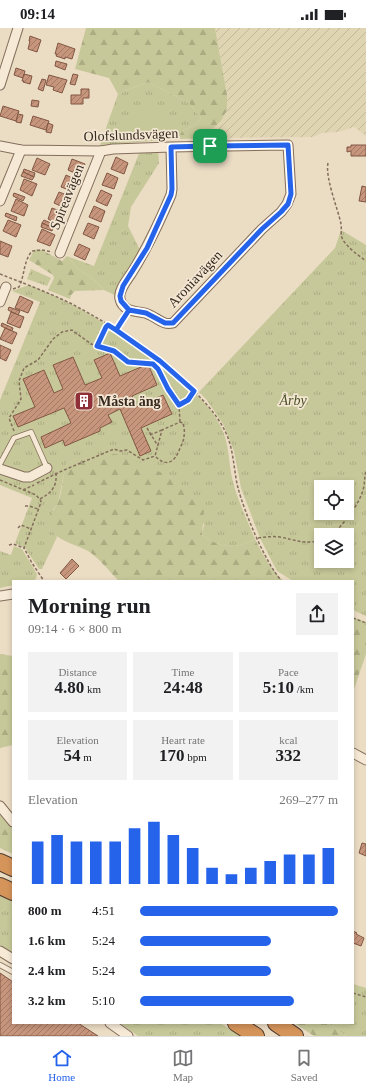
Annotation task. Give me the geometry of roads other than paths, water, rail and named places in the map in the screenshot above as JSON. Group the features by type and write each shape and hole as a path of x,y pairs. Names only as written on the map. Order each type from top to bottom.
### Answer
{"highway":[{"path":"0,862 12,868"},
{"path":"0,886 12,892"},
{"path":"238,1024 256,1036"},
{"path":"277,1024 295,1036"}],"street":[{"path":"0,85 18,28"},
{"name":"Olofslundsvägen","path":"0,146 21,150 101,151 113,149 171,147 288,145"},
{"name":"Aroniavägen","path":"171,147 171,195 147,248 121,291 121,301 129,310 146,313 165,323 173,323 262,229 288,204 291,194 288,145"},
{"path":"0,201 21,150"},
{"name":"Spireavägen","path":"60,253 101,151"},
{"path":"0,302 6,287"},
{"path":"0,469 30,478 46,468"},
{"path":"0,596 12,594"},
{"path":"354,754 366,760"},
{"path":"0,806 12,821"},
{"path":"0,952 12,958"},
{"path":"111,1024 128,1036"}],"lane":[{"path":"0,464 9,444 14,438 30,432 46,468"},
{"path":"0,964 12,971"}],"place":[{"name":"Måsta äng","path":"84,401"}],"park label":[{"name":"Årby","path":"293,400"}]}
